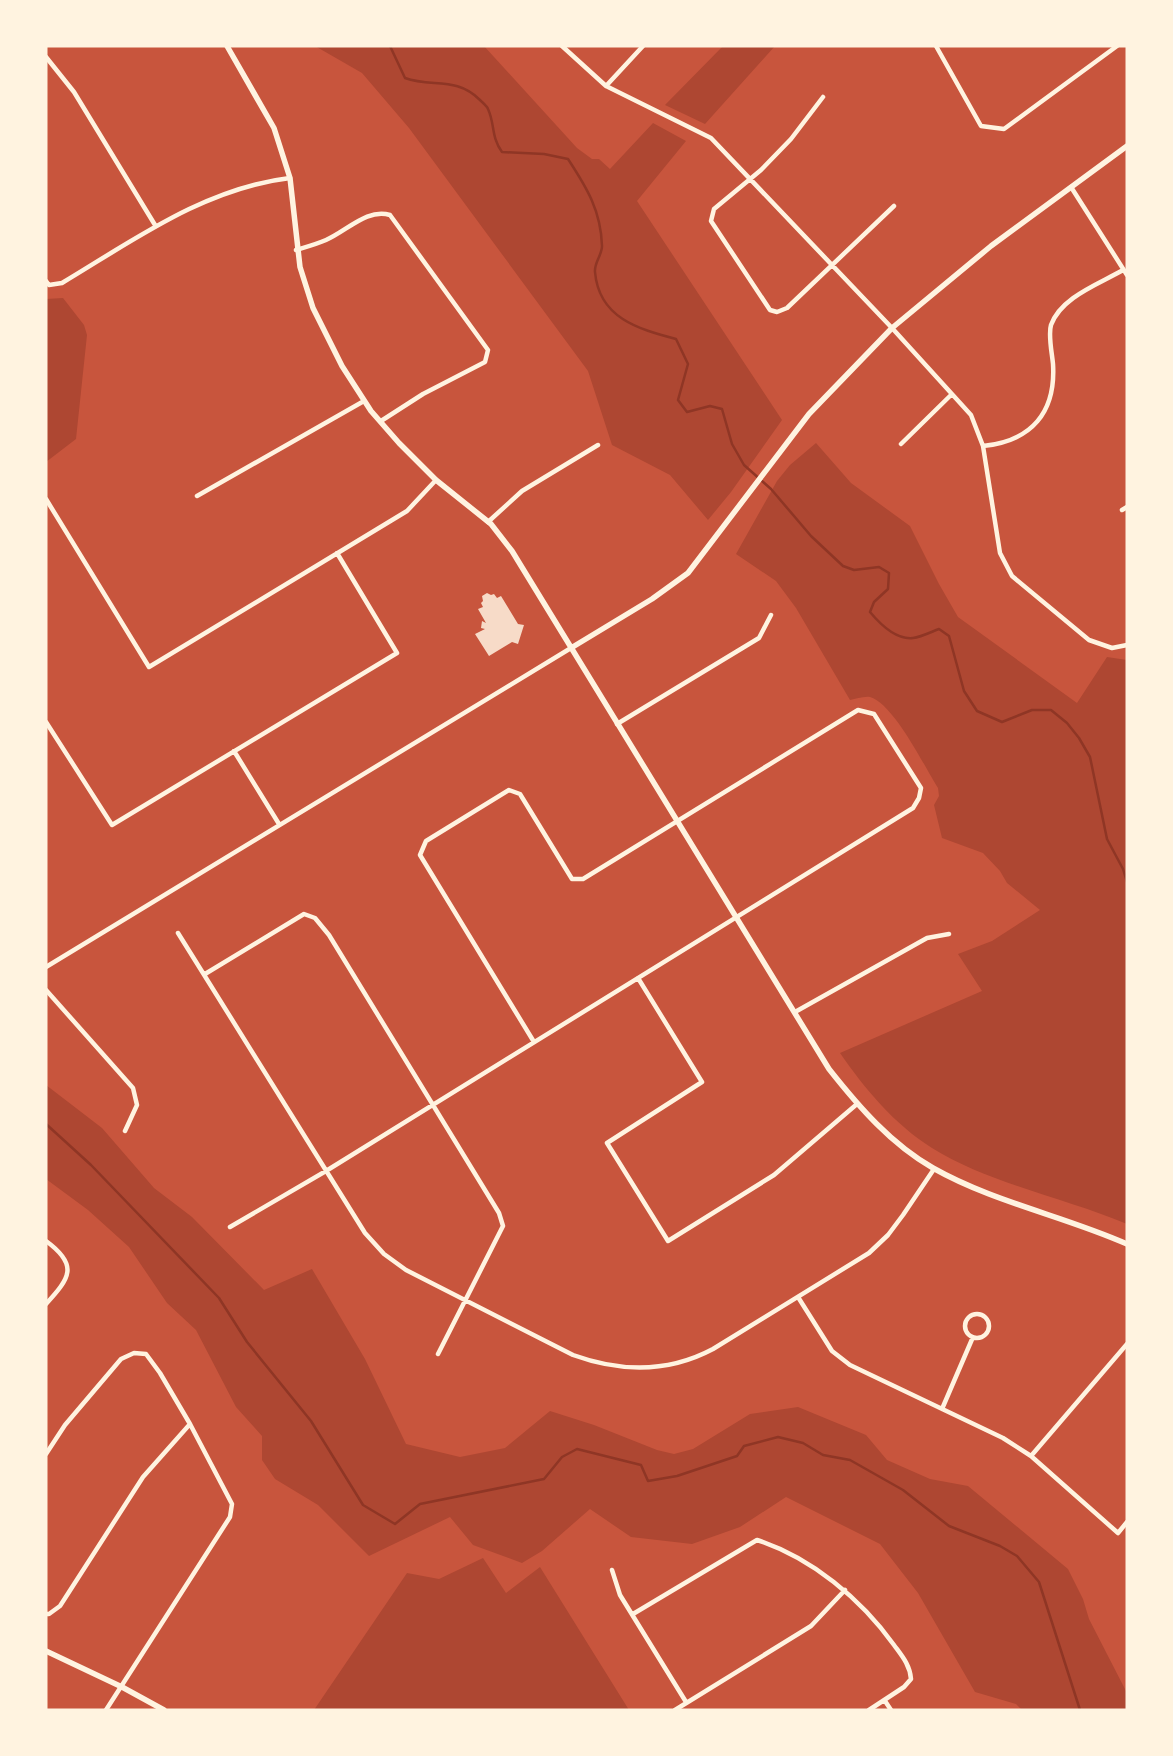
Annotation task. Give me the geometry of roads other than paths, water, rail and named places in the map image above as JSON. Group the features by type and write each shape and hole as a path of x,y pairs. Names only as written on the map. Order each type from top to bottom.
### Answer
{"street":[{"path":"227,46 274,128 290,178 296,250 305,285 324,331 364,401 381,422 436,480 488,522 512,551 829,1069 857,1104 894,1140 934,1169 975,1188 1127,1244"},
{"path":"562,46 606,86 711,138 892,328 971,415 983,446 1000,554 1012,576 1088,640 1112,648 1127,645"},
{"path":"606,86 643,46"},
{"path":"936,46 981,126 1004,129 1118,46"},
{"path":"46,57 74,92 155,225"},
{"path":"823,97 791,138 751,179 714,209 711,221 770,310 777,312 787,308 894,206"},
{"path":"46,966 652,599 688,573 750,492 771,461 809,414 892,328 991,246 1127,146"},
{"path":"46,281 49,285 62,282 155,225 249,184 290,178"},
{"path":"1071,187 1127,275"},
{"path":"296,250 326,240 370,215 380,212 390,215 488,350 485,362 423,394 381,422"},
{"path":"983,446 995,445 1020,436 1037,424 1050,400 1054,382 1050,327 1059,312 1074,298 1123,270"},
{"path":"901,444 952,394"},
{"path":"197,496 364,401"},
{"path":"488,522 522,491 598,445"},
{"path":"46,498 149,667 407,511 436,480"},
{"path":"1122,510 1127,507"},
{"path":"46,722 112,825 397,653 337,553"},
{"path":"617,724 759,638 770,615"},
{"path":"230,1227 326,1171 913,808 920,798 921,788 874,714 858,710 583,879 572,879 520,794 509,790 426,841 420,855 534,1042"},
{"path":"234,751 279,824"},
{"path":"205,974 304,914 315,918 329,935 499,1213 503,1226 438,1354"},
{"path":"178,933 365,1233 384,1254 406,1270 466,1301 573,1355 595,1363 642,1368 694,1359 869,1253 888,1235 934,1169"},
{"path":"795,1012 927,938 949,934"},
{"path":"638,978 702,1082 607,1143 668,1241 774,1175 857,1104"},
{"path":"46,990 133,1088 137,1105 125,1131"},
{"path":"46,1241 66,1258 69,1268 68,1277 46,1304"},
{"path":"798,1297 832,1351 850,1365 1003,1438 1031,1456 1118,1532 1127,1522"},
{"path":"972,1315 982,1315 987,1319 989,1328 983,1336 973,1337 966,1329 968,1319 972,1315"},
{"path":"942,1408 973,1337"},
{"path":"1031,1456 1127,1344"},
{"path":"46,1454 65,1425 121,1360 134,1353 146,1354 153,1362 190,1424 232,1504 232,1512 106,1710"},
{"path":"46,1614 60,1606 142,1477 190,1424"},
{"path":"633,1614 757,1540 781,1548 845,1590 881,1626 910,1669 911,1679 904,1687 869,1710"},
{"path":"612,1570 620,1595 686,1702"},
{"path":"675,1710 811,1626 845,1590"},
{"path":"46,1651 122,1687 164,1710"},
{"path":"885,1700 891,1710"}],"waterway":[{"path":"390,46 405,78 415,81 453,85 471,93 484,103 490,115 496,141 502,152 544,154 568,159 592,200 599,222 602,246 595,272 598,288 604,300 612,311 635,326 676,339 688,364 678,400 687,412 710,406 722,409 732,444 744,465 771,489 811,536 843,566 854,570 879,567 889,573 888,589 874,602 870,612 889,630 907,638 919,637 939,629 949,636 964,691 977,711 1002,722 1032,710 1051,710 1067,723 1079,738 1090,757 1107,839 1123,869 1127,882"},
{"path":"46,1124 91,1165 219,1298 247,1342 311,1421 363,1505 395,1524 420,1504 544,1479 562,1457 577,1449 641,1465 648,1481 677,1476 737,1456 744,1446 778,1437 803,1443 823,1455 850,1460 903,1490 949,1526 1000,1546 1017,1556 1039,1582 1080,1710"}]}
